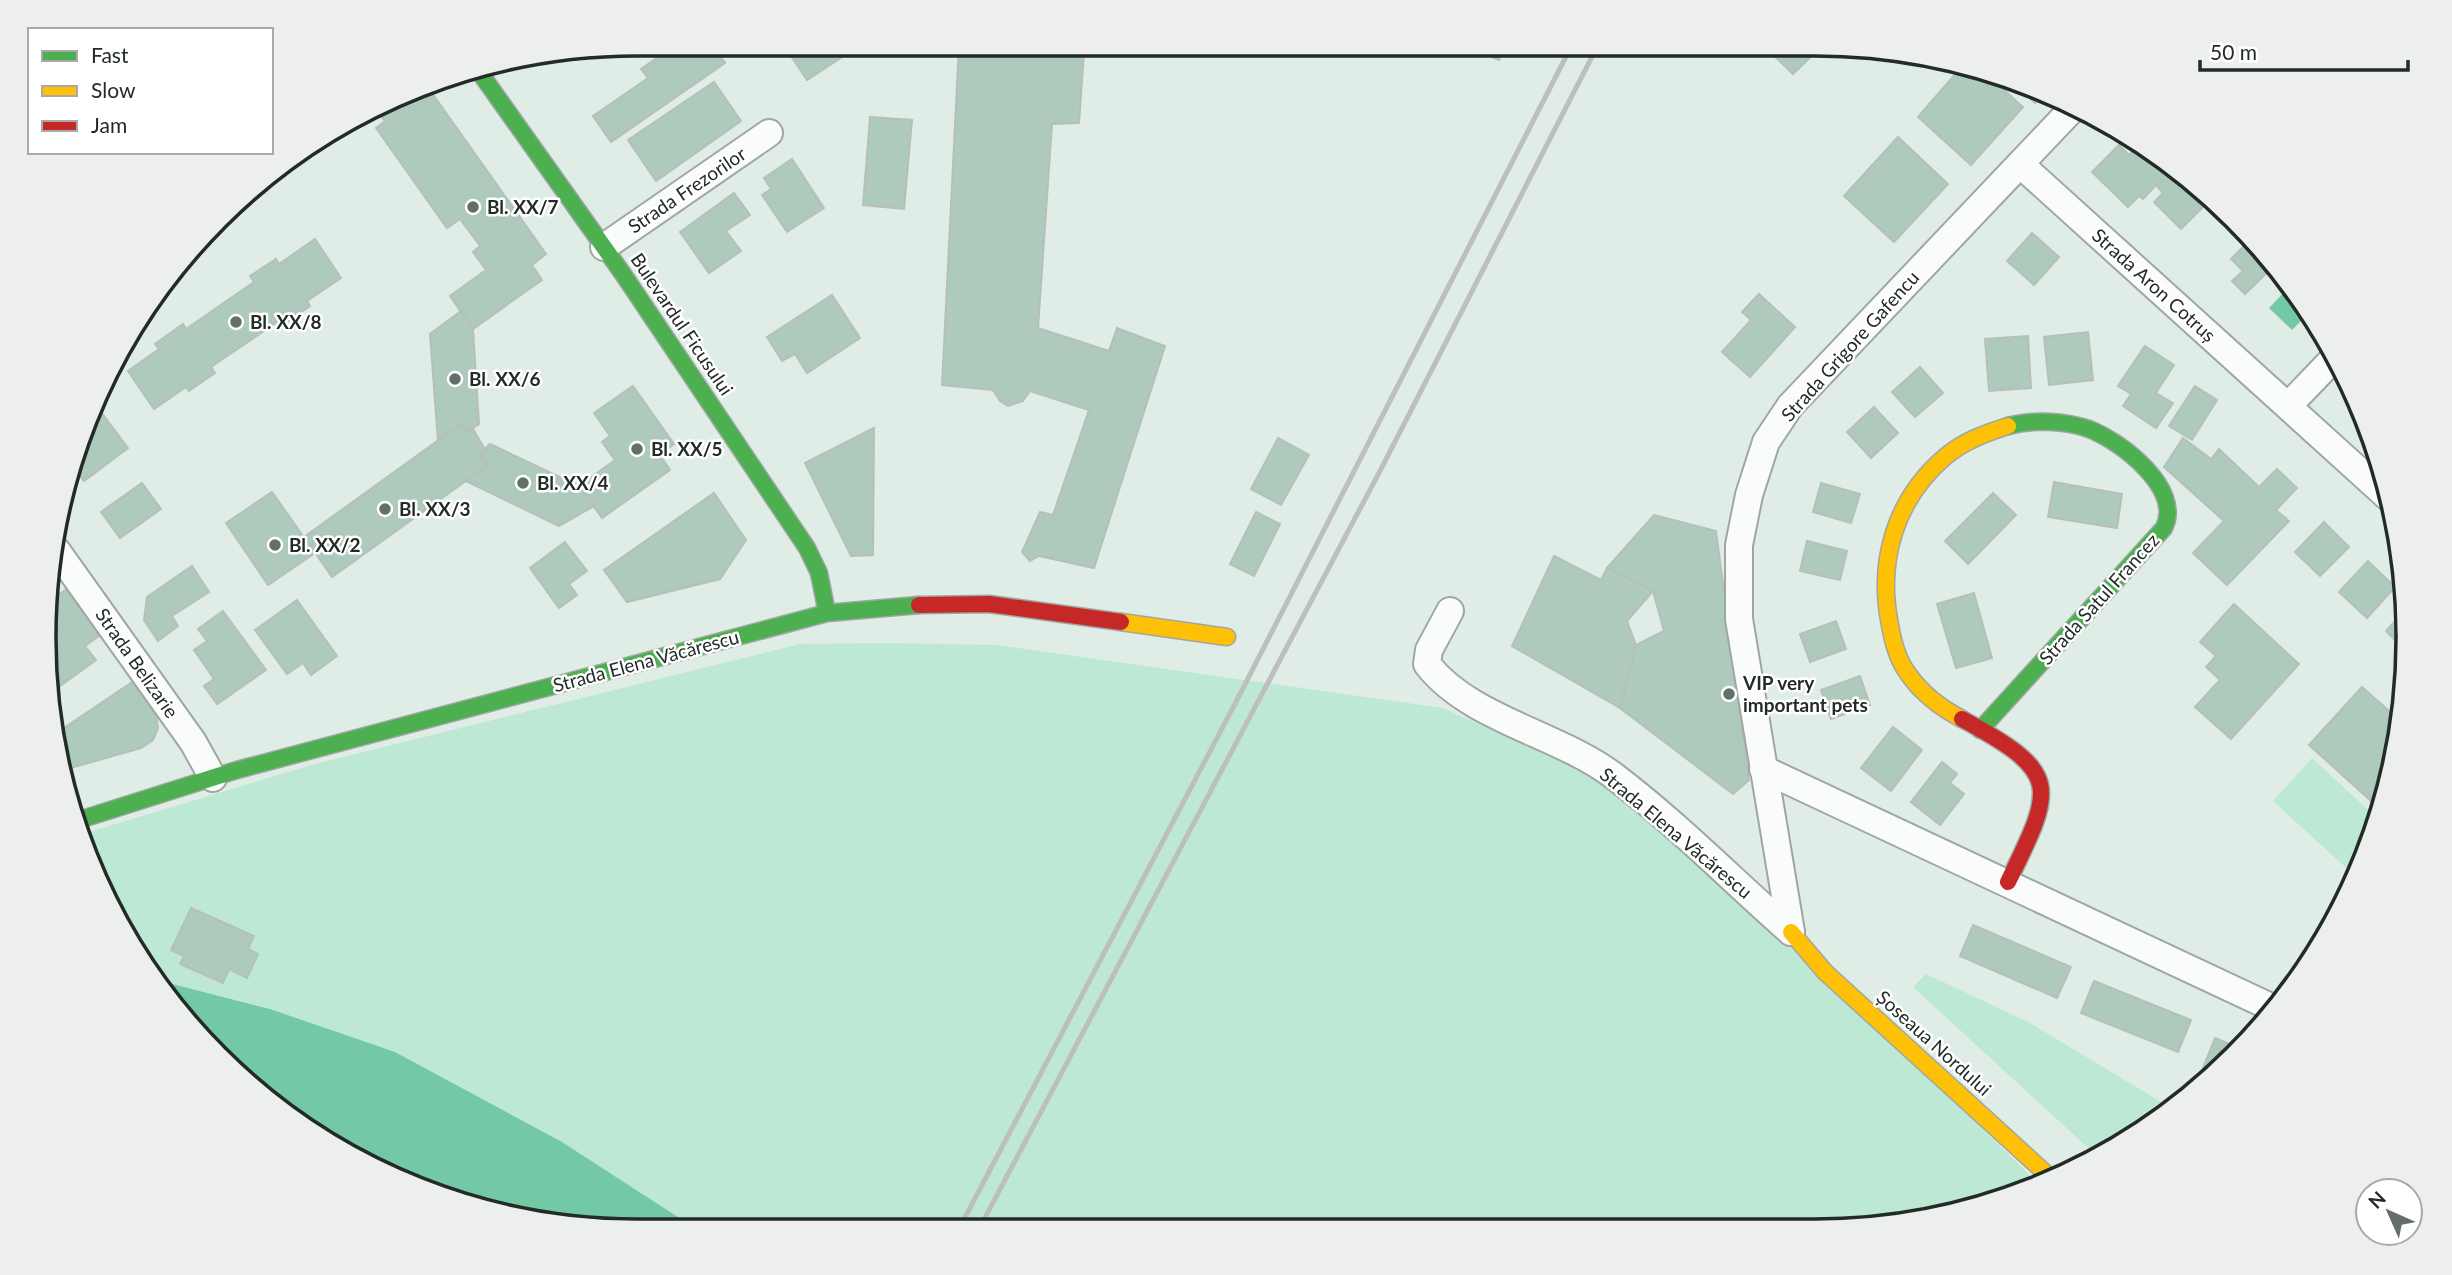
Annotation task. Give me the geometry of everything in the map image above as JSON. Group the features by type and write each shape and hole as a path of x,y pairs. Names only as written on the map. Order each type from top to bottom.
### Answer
{"street":[{"name":"Bulevardul Ficusului","path":"483,77 604,247 807,548 819,573 827,613"},
{"name":"Strada Grigore Gafencu","path":"1790,932 1739,619 1739,557 1749,495 1766,442 1790,406 2067,114"},
{"name":"Strada Frezorilor","path":"604,247 769,133"},
{"name":"Strada Aron Cotruș","path":"2020,164 2376,486"},
{"path":"2288,406 2328,365"},
{"name":"Strada Satul Francez","path":"1980,730 2171,516 2170,502 2145,467 2125,447 2099,432 2072,424 2040,420 2003,426 1971,440 1939,460 1916,487 1897,519 1885,559 1885,596 1892,638 1907,674 1933,702 1980,730 2016,751 2042,780 2043,805 2008,882"},
{"name":"Strada Belizarie","path":"62,558 193,742 213,778"},
{"name":"Strada Elena Văcărescu","path":"85,818 213,778 827,613 908,605 989,604 1227,638"},
{"name":"Strada Elena Văcărescu","path":"1450,611 1429,650 1427,664 1439,679 1468,699 1613,775 1790,932"},
{"path":"1763,769 2265,1005"},
{"name":"Șoseaua Nordului","path":"1790,932 1825,972 2044,1172"}],"shaded area":[{"path":"2283,293 2302,320 2292,330 2269,308"},
{"path":"800,644 996,645 1443,708 1597,778 1702,855 2032,1177 1928,1208 1853,1218 681,1219 562,1142 270,1009 170,983 154,961 116,895 90,832 315,764"},
{"path":"2312,758 2369,811 2348,869 2273,801"},
{"path":"1926,974 2030,1023 2163,1103 2090,1149 1913,987"},
{"path":"170,983 270,1009 395,1052 562,1142 681,1219 599,1218 524,1208 451,1188 380,1159 314,1121 254,1075 200,1021"}],"building":[{"path":"660,56 720,56 725,63 611,142 593,116 648,78 641,69"},
{"path":"791,56 844,56 807,80"},
{"path":"958,56 1084,56 1079,123 1052,124 1038,328 1109,351 1117,328 1165,346 1094,568 1039,556 1030,561 1022,552 1040,512 1053,515 1089,410 1030,391 1023,401 1008,406 1000,401 993,390 942,385"},
{"path":"1774,56 1812,56 1793,74"},
{"path":"1956,74 2000,87 2023,107 1971,165 1918,117"},
{"path":"714,82 741,121 656,181 628,140"},
{"name":"Bl. XX/7","path":"432,94 546,254 532,265 542,280 473,329 450,296 486,270 473,252 480,246 460,219 447,228 376,128 385,121 381,116"},
{"path":"870,117 912,120 904,209 863,205"},
{"path":"1898,137 1948,184 1894,242 1844,196"},
{"path":"2119,145 2129,155 2133,151 2138,154 2204,206 2181,229 2154,202 2163,193 2156,185 2143,199 2139,196 2128,207 2092,172"},
{"path":"792,159 824,208 787,232 762,195 771,189 764,178"},
{"path":"734,193 750,215 726,231 741,251 709,273 680,232"},
{"path":"2032,233 2059,257 2034,285 2007,261"},
{"name":"Bl. XX/8","path":"315,239 341,278 307,301 310,306 283,325 280,320 211,367 215,373 189,391 186,387 154,409 128,371 159,349 155,344 183,324 186,329 254,282 250,276 276,259 279,264"},
{"path":"2244,246 2267,273 2245,294 2232,281 2243,271 2231,259"},
{"path":"1759,294 1795,327 1750,377 1722,352 1751,320 1742,312"},
{"path":"832,295 860,338 807,373 795,354 782,361 767,337"},
{"name":"Bl. XX/6","path":"461,311 473,329 479,424 467,432 461,424 438,441 430,334"},
{"path":"2088,332 2093,380 2049,385 2044,337"},
{"path":"2028,336 2031,388 1989,391 1985,339"},
{"path":"2145,346 2174,365 2156,393 2173,403 2156,428 2123,406 2131,394 2118,386"},
{"path":"1920,367 1943,393 1915,417 1892,392"},
{"name":"Bl. XX/5","path":"633,386 674,444 660,455 670,470 602,518 579,486 615,460 602,442 610,436 594,413"},
{"path":"2195,386 2217,400 2192,440 2169,426"},
{"path":"1874,407 1898,433 1871,458 1847,432"},
{"path":"101,412 128,448 84,481 80,475"},
{"name":"Bl. XX/3","path":"461,424 467,432 473,429 486,451 480,454 488,465 332,577 304,537"},
{"path":"874,428 873,555 851,556 805,463"},
{"path":"1278,438 1309,455 1281,505 1251,489"},
{"path":"2183,438 2211,459 2219,449 2259,487 2277,469 2297,488 2276,510 2289,521 2227,585 2193,553 2224,521 2164,467"},
{"name":"Bl. XX/4","path":"490,444 579,486 594,506 559,526 466,481 488,465 480,454"},
{"path":"2054,482 2122,494 2117,528 2048,517"},
{"path":"142,483 161,509 120,538 101,512"},
{"path":"1821,483 1860,494 1851,523 1813,512"},
{"name":"Bl. XX/2","path":"272,492 315,553 268,585 226,523"},
{"path":"714,493 746,540 720,579 627,602 604,570"},
{"path":"1993,493 2016,515 1968,564 1945,541"},
{"path":"1256,512 1280,524 1254,576 1230,564"},
{"path":"1654,515 1716,531 1749,780 1733,794 1620,708 1636,645 1664,631 1653,591 1607,568"},
{"path":"2324,522 2349,547 2320,576 2295,552"},
{"path":"1807,541 1847,551 1840,580 1800,571"},
{"path":"565,542 587,571 569,584 577,595 559,608 530,568"},
{"path":"1554,556 1601,580 1607,568 1653,591 1627,621 1636,645 1620,708 1512,646"},
{"path":"2368,561 2394,588 2367,618 2339,592"},
{"path":"192,566 209,592 172,616 178,626 158,641 144,620 147,597"},
{"path":"68,588 100,635 85,646 96,660 58,687 56,638 57,596"},
{"path":"1974,593 1992,658 1956,668 1937,604"},
{"path":"297,600 337,656 311,675 303,663 287,674 255,630"},
{"path":"2234,604 2299,664 2231,739 2195,707 2220,680 2206,667 2216,656 2200,642"},
{"path":"223,611 266,670 217,704 204,686 214,679 194,650 207,641 198,629"},
{"path":"2396,620 2396,641 2386,631"},
{"path":"1836,621 1846,649 1810,662 1800,634"},
{"path":"1860,676 1870,705 1831,719 1821,690"},
{"path":"134,681 156,714 158,728 153,740 141,748 71,768 63,728"},
{"path":"2362,687 2391,713 2385,751 2372,802 2309,745"},
{"path":"1893,727 1922,750 1891,791 1861,768"},
{"path":"1942,762 1957,774 1950,783 1964,794 1940,825 1911,802"},
{"path":"191,908 254,936 248,949 258,954 247,978 229,969 223,983 180,964 184,956 171,950"},
{"path":"1973,925 2071,967 2057,998 1960,956"},
{"path":"2094,981 2191,1020 2178,1052 2081,1013"},
{"path":"2215,1038 2230,1044 2205,1069"}],"railway":[{"path":"964,1219 1237,700 1566,56"},
{"path":"984,1219 1380,471 1592,56"}],"traffic: fast":[{"path":"483,77 623,274 807,548 819,573 827,613"},
{"path":"1980,730 2164,528 2168,513 2165,498 2146,469 2102,435 2080,426 2060,423 2028,422 2008,426"},
{"path":"85,818 237,770 827,613 919,605"}],"traffic: slow":[{"path":"1962,719 1926,695 1905,670 1899,658 1887,601 1889,555 1902,511 1928,473 1960,446 2008,426"},
{"path":"1121,622 1227,637"},
{"path":"1791,932 1825,972 2044,1172"}],"traffic: jam":[{"path":"919,605 989,604 1121,622"},
{"path":"1962,719 2018,754 2033,769 2040,785 2040,802 2035,824 2008,882"}],"place":[{"name":"Bl. XX/7","path":"473,207"},
{"name":"Bl. XX/8","path":"236,322"},
{"name":"Bl. XX/6","path":"455,379"},
{"name":"Bl. XX/5","path":"637,449"},
{"name":"Bl. XX/4","path":"523,483"},
{"name":"Bl. XX/3","path":"385,509"},
{"name":"Bl. XX/2","path":"275,545"},
{"name":"VIP very important pets","path":"1729,694"}]}
